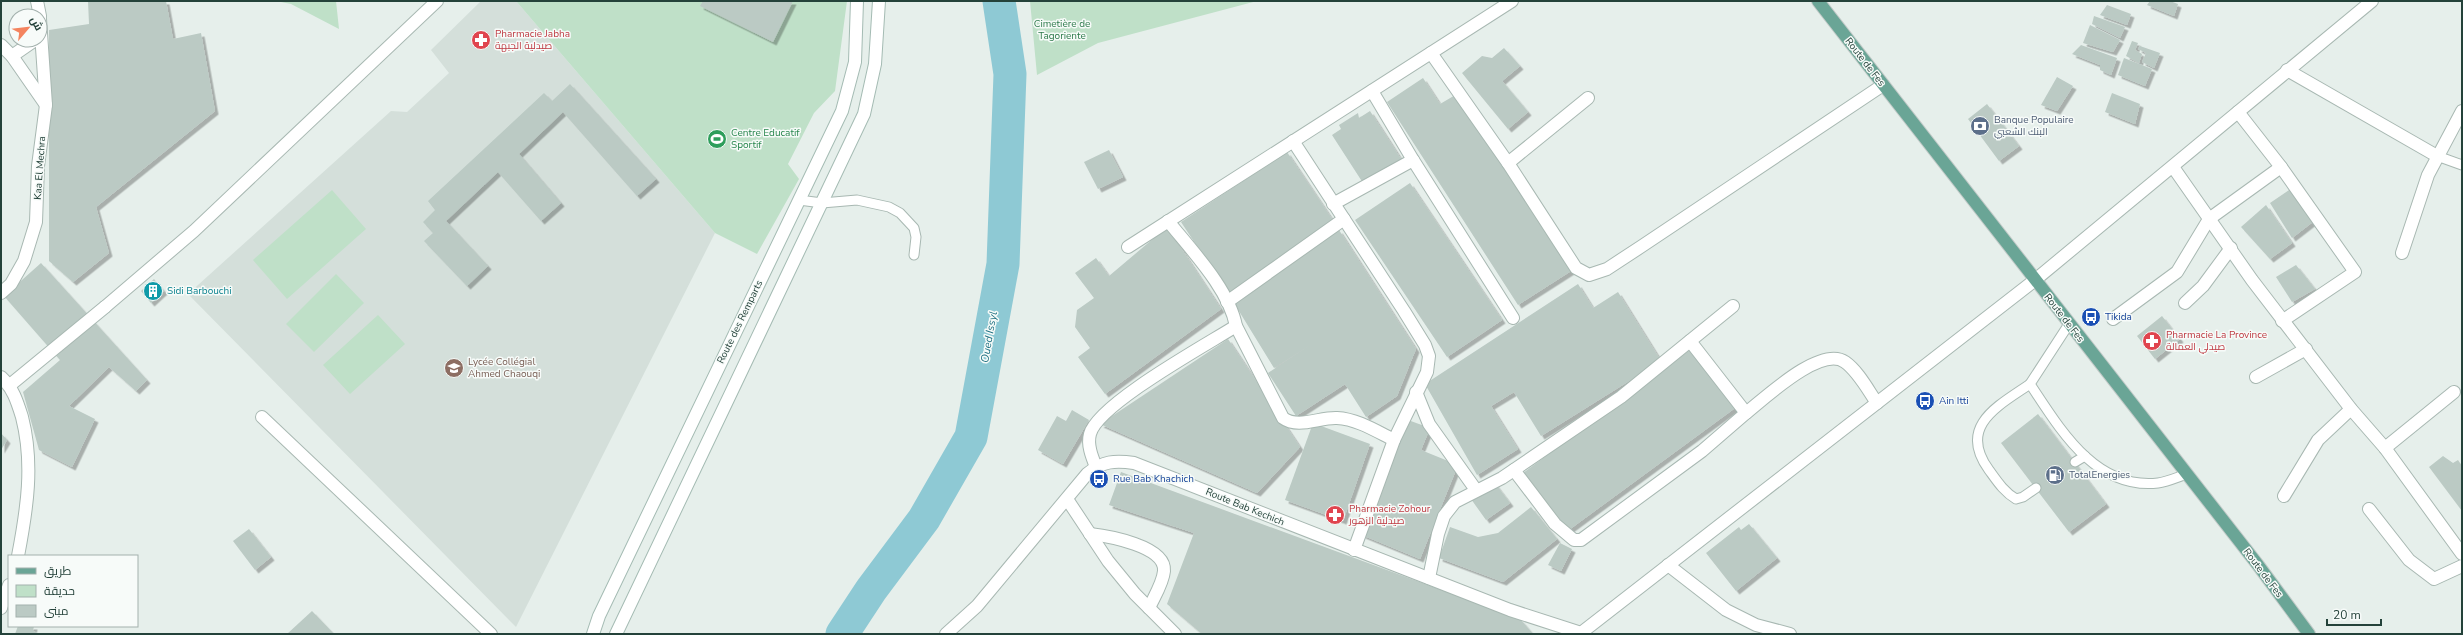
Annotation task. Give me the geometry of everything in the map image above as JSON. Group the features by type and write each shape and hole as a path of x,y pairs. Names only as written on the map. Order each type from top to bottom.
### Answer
{"main road":[{"name":"Route de Fes","path":"1818,1 2187,474 2309,634"}],"street":[{"path":"18,555 28,505 28,439 16,398 5,381 105,307 194,231 437,1"},
{"name":"Route des Remparts","path":"593,634 599,616 842,111 849,90 855,62 857,1"},
{"path":"616,634 864,114 870,95 877,51 879,1"},
{"path":"1128,247 1512,1"},
{"path":"1581,634 2035,280 2372,1"},
{"path":"1,45 12,56 46,104"},
{"path":"12,56 23,48"},
{"name":"Kaa El Mechra","path":"1,293 11,284 24,261 36,222 38,166 46,104 40,48"},
{"path":"1431,53 1508,163 1576,268 1585,274 1596,274 1673,226 1883,85"},
{"path":"2287,70 2437,156"},
{"path":"1372,91 1413,160 1514,318"},
{"path":"1508,163 1588,98"},
{"path":"2402,253 2428,175 2462,111"},
{"path":"2238,112 2281,168 2355,272 2282,321"},
{"path":"1293,141 1425,344 1430,364 1394,440 1354,550"},
{"path":"1333,204 1413,160"},
{"path":"2173,167 2282,321 2351,409 2385,448 2462,554"},
{"path":"2112,319 2176,272 2209,219 2281,168"},
{"path":"1227,302 1344,219"},
{"path":"1168,221 1202,263 1233,310 1236,326 1275,404 1287,421 1295,423 1339,418 1350,420 1394,440"},
{"path":"2185,303 2203,286 2231,248"},
{"path":"1429,578 1438,534 1444,516 1455,502 1514,470 1621,397 1733,306"},
{"path":"1096,467 1090,451 1090,434 1106,412 1124,397 1236,326"},
{"path":"1690,342 1746,413"},
{"path":"2256,377 2306,350"},
{"path":"1514,470 1555,524 1574,540 1581,540 1702,451 1746,413 1795,376 1822,359 1832,357 1845,362 1853,369 1877,403"},
{"path":"1416,392 1429,424 1476,490"},
{"path":"2385,448 2454,392"},
{"path":"2284,496 2318,440 2351,409"},
{"path":"262,417 491,634"},
{"name":"Route Bab Kechich","path":"946,634 977,606 1067,499 1096,467 1106,461 1119,460 1134,463 1510,610 1581,634"},
{"path":"1067,499 1108,561 1149,608 1175,634"},
{"path":"2370,509 2409,560 2434,579 2462,566"},
{"path":"1090,534 1128,542 1156,555 1161,560 1164,571 1149,608"},
{"path":"1668,565 1726,610 1756,625 1790,634"},
{"path":"1,608 8,588"}],"lane":[{"path":"2437,156 2462,165"},
{"path":"799,200 822,203 857,200 875,202 900,213 914,228 916,237 914,255"},
{"path":"2036,488 2023,497 2016,499 2009,495 1987,467 1977,442 1977,433 1988,415 2030,384 2069,324"},
{"path":"2030,384 2085,456 2097,468 2111,476 2140,483 2159,483 2187,474"},
{"path":"2075,462 2085,456"}],"shaded area":[{"name":"Lycée Collégial Ahmed Chaouqi","path":"481,1 516,1 715,233 516,627 188,294 391,111 407,112 449,73 431,50"}],"green space":[{"path":"276,1 336,1 339,29 291,4"},
{"name":"Centre Educatif Sportif","path":"516,1 847,1 835,91 814,113 788,164 799,179 757,254 715,233"},
{"name":"Cimetière de Tagoriente","path":"1030,1 1257,1 1098,43 1037,75"},
{"path":"332,190 366,229 287,299 253,260"},
{"path":"336,274 364,303 314,352 286,324"},
{"path":"378,315 405,344 350,394 323,365"}],"building":[{"path":"88,1 166,1 173,39 201,33 215,111 96,207 109,253 73,282 49,261 49,30 89,24"},
{"path":"703,1 793,1 773,42 700,6"},
{"path":"2150,1 2170,1 2178,4 2174,16 2147,5"},
{"path":"2107,5 2131,14 2127,25 2100,15"},
{"path":"2094,16 2125,27 2120,38 2092,24"},
{"path":"2090,25 2120,40 2113,52 2083,43"},
{"path":"2132,41 2138,43 2135,50 2142,54 2139,63 2126,56"},
{"path":"2081,45 2117,58 2111,75 2100,70 2100,65 2072,54"},
{"path":"2140,46 2160,53 2154,68 2142,62 2146,53 2138,49"},
{"path":"1504,48 1520,66 1502,81 1528,112 1508,129 1462,73 1482,56 1492,58"},
{"path":"2124,58 2152,69 2145,86 2118,75"},
{"path":"2057,77 2073,86 2057,111 2041,105"},
{"path":"1423,78 1440,104 1457,94 1571,271 1518,305 1387,102"},
{"path":"570,84 656,179 637,196 563,112 519,154 561,203 541,221 498,172 446,221 488,266 467,286 424,241 433,233 423,222 435,210 428,201 544,93 552,101"},
{"path":"2112,93 2140,104 2135,124 2105,112"},
{"path":"1987,104 2019,146 1999,161 1968,119"},
{"path":"1370,111 1401,159 1363,183 1332,135 1341,129 1339,125 1358,113 1359,118"},
{"path":"1109,150 1123,177 1098,189 1084,162"},
{"path":"1287,152 1334,222 1228,293 1181,222"},
{"path":"1410,183 1502,320 1447,357 1355,220"},
{"path":"2292,188 2314,221 2292,238 2270,203"},
{"path":"2266,205 2292,243 2270,259 2241,227"},
{"path":"1167,227 1221,309 1105,394 1078,357 1090,348 1075,327 1077,310 1094,298 1075,273 1096,258 1109,276"},
{"path":"1339,230 1416,349 1397,396 1366,417 1345,384 1296,416 1268,373 1310,345 1274,368 1234,303"},
{"path":"41,263 147,380 136,391 109,367 69,406 95,419 72,467 39,450 23,392 60,360 4,296"},
{"path":"2296,265 2315,289 2292,302 2276,277"},
{"name":"Sidi Barbouchi","path":"154,279 164,291 151,303 141,291"},
{"path":"1578,284 1593,308 1618,292 1661,361 1541,436 1514,392 1491,406 1518,449 1477,475 1425,384"},
{"path":"2162,316 2180,339 2155,359 2137,336"},
{"path":"1228,339 1300,447 1257,493 1100,424"},
{"path":"1691,349 1735,408 1566,532 1523,473"},
{"path":"1072,410 1089,420 1063,464 1038,450 1057,416 1066,421"},
{"name":"TotalEnergies","path":"2038,414 2106,504 2069,532 2001,443"},
{"path":"1408,420 1430,428 1421,450 1458,465 1420,559 1362,535"},
{"path":"1313,423 1370,444 1343,521 1285,500"},
{"path":"1,433 7,440 1,450"},
{"path":"2443,456 2453,463 2458,460 2462,466 2462,511 2429,467"},
{"path":"1121,472 1520,619 1533,634 1202,634 1167,604 1194,533 1109,505"},
{"path":"1494,482 1510,503 1486,520 1471,499"},
{"path":"1531,507 1557,539 1503,582 1439,558 1450,527 1478,537 1498,533"},
{"path":"1749,524 1777,558 1736,591 1706,553 1739,527 1741,530"},
{"path":"249,529 271,557 255,570 233,541"},
{"path":"1560,543 1572,549 1561,571 1548,565"},
{"path":"312,611 334,634 287,634"},
{"path":"18,627 34,627 33,631 40,634 15,634"}],"waterway":[{"name":"Oued Issyl","path":"842,634 871,590 924,519 971,437 1003,264 1010,74 999,1"}],"place":[{"name":"Pharmacie Jabha صيدلية الجبهة","path":"481,40"},
{"name":"Banque Populaire البنك الشعبي","path":"1980,126"},
{"name":"Centre Educatif Sportif","path":"717,139"},
{"name":"Sidi Barbouchi","path":"153,291"},
{"name":"Tikida","path":"2091,317"},
{"name":"Pharmacie La Province صيدلي العمالة","path":"2152,341"},
{"name":"Lycée Collégial Ahmed Chaouqi","path":"454,368"},
{"name":"Ain Itti","path":"1925,401"},
{"name":"TotalEnergies","path":"2055,475"},
{"name":"Rue Bab Khachich","path":"1099,479"},
{"name":"Pharmacie Zohour صيدلية الزهور","path":"1335,515"}]}
